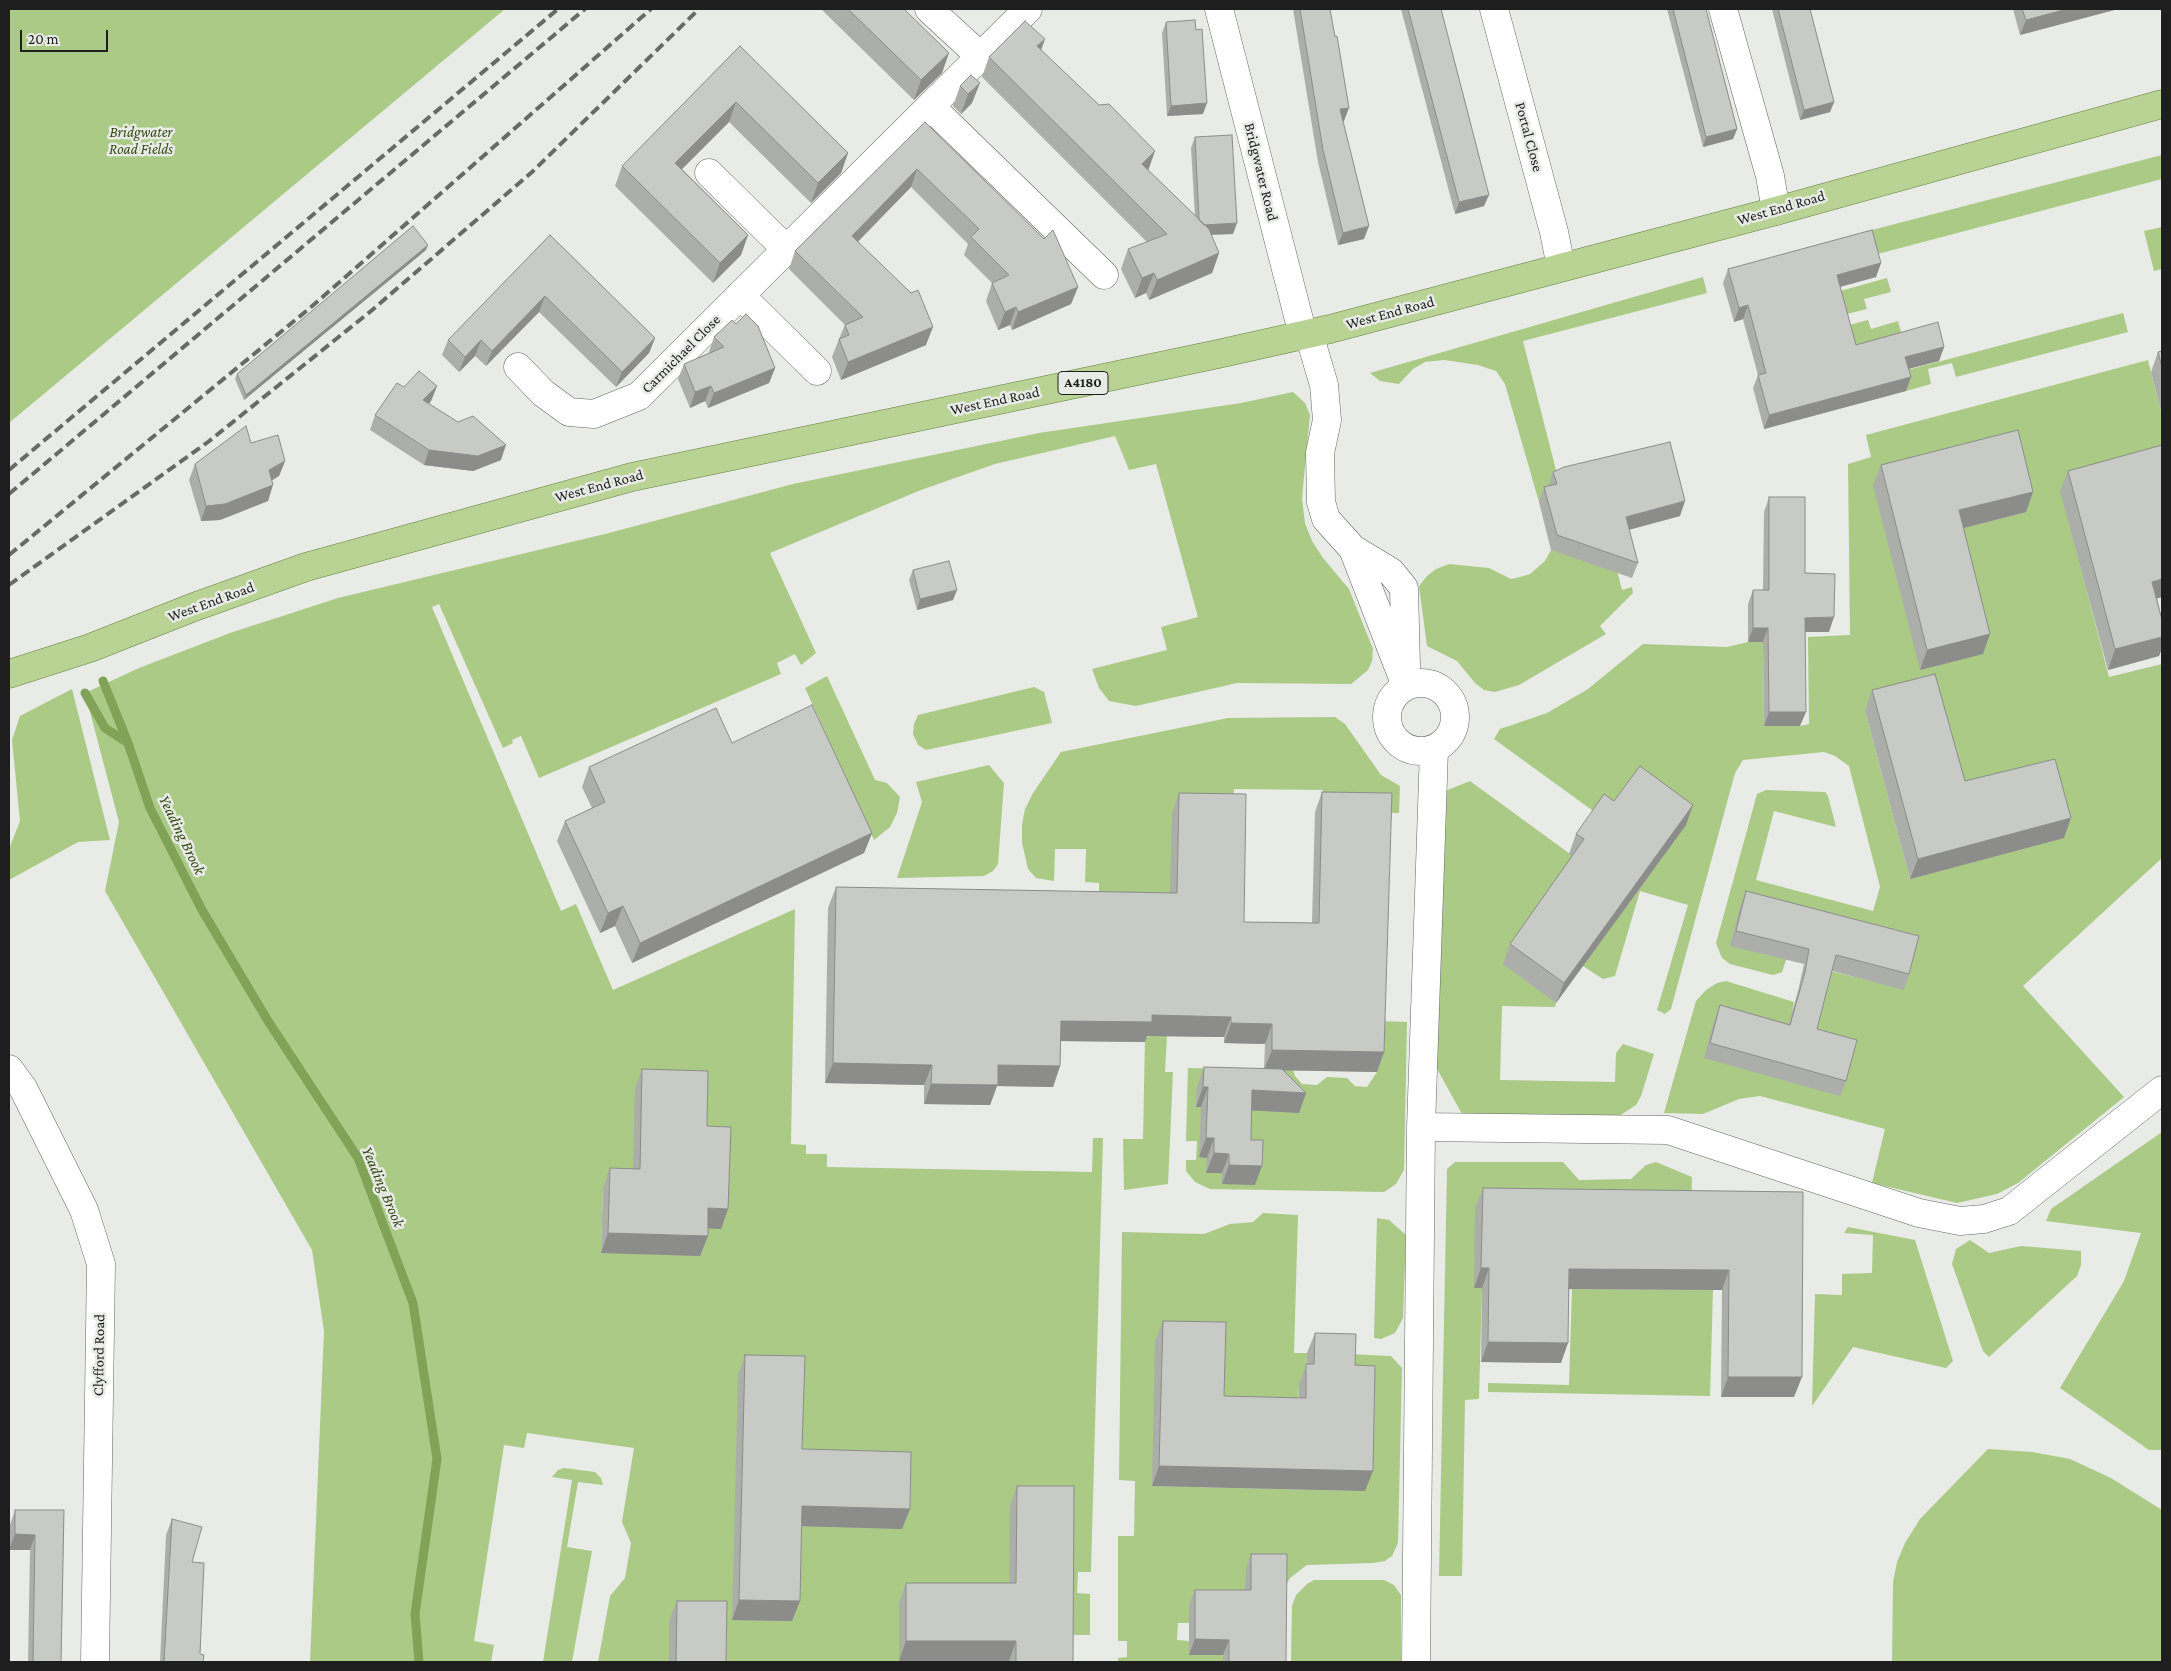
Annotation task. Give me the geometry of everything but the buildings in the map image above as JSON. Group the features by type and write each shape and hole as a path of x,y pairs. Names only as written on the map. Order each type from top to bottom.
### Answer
{"main road":[{"name":"West End Road","path":"9,674 90,648 194,607 306,567 632,477 1218,354 1402,311 1561,266 1776,211 2162,104"}],"street":[{"path":"929,9 981,57"},
{"name":"Carmichael Close","path":"518,367 542,393 569,412 594,414 639,396 1028,9"},
{"name":"Bridgwater Road","path":"1219,9 1306,334 1324,385 1327,420 1320,452 1321,502 1326,520 1353,549 1406,686"},
{"name":"Portal Close","path":"1494,9 1554,232 1561,266"},
{"path":"1723,9 1770,176 1776,211"},
{"path":"931,107 1104,275"},
{"path":"709,173 786,250"},
{"path":"740,295 817,371"},
{"path":"1426,683 1436,686 1451,700 1455,710 1453,729 1442,745 1423,752 1413,751 1403,747 1394,740 1389,730 1387,710 1398,692 1406,686 1426,683"},
{"path":"1416,1662 1421,1127 1434,749"},
{"name":"Clyfford Road","path":"9,1069 24,1088 84,1210 101,1264 96,1662"},
{"path":"1421,1127 1668,1130 1919,1212 1960,1221 1984,1219 2009,1212 2162,1090"}],"green space":[{"name":"Bridgwater Road Fields","path":"9,9 505,9 9,423"},
{"path":"2162,155 2162,179 1870,256 1864,232"},
{"path":"2162,227 2162,269 2154,271 2144,231"},
{"path":"1703,277 1707,293 1523,341 1559,482 1539,502 1505,384 1496,371 1478,365 1444,360 1425,362 1413,369 1399,384 1380,381 1370,373"},
{"path":"1887,278 1891,292 1864,299 1867,309 1839,316 1833,293"},
{"path":"2123,313 2128,332 1956,377 1952,363 1928,369 1931,384 1906,391 1894,347 1851,358 1842,327 1868,320 1871,329 1898,321 1911,369"},
{"path":"2148,360 2162,415 2162,464 2061,491 2109,677 2162,664 2162,858 2023,986 2124,1097 2018,1183 1997,1194 1957,1203 1872,1183 1885,1129 1760,1096 1739,1099 1703,1114 1664,1113 1696,1001 1706,990 1717,983 1726,981 1794,1002 1792,1014 1811,1044 1830,971 1904,989 1913,952 1786,960 1782,972 1773,975 1730,964 1722,958 1716,943 1757,794 1766,790 1825,792 1828,796 1836,827 1774,811 1756,880 1873,911 1880,887 1849,766 1835,756 1824,752 1743,760 1735,773 1671,1009 1665,1014 1657,1010 1688,905 1640,891 1615,976 1603,979 1583,966 1607,821 1494,739 1500,729 1547,713 1588,689 1643,644 1727,647 1748,642 1763,642 1764,726 1800,726 1809,724 1808,637 1850,635 1848,464 1871,457 1866,435","holes":["1928,694 1957,801 1910,879 1865,711"]},
{"path":"1293,392 1305,403 1310,415 1302,498 1305,523 1312,541 1323,558 1349,589 1373,649 1372,661 1368,670 1351,684 1237,683 1136,706 1109,701 1099,688 1092,669 1167,650 1161,627 1198,617 1156,464 1129,470 1115,436 995,464 921,490 770,553 816,653 801,665 795,654 777,663 781,674 539,778 521,736 512,740 513,743 503,748 439,604 432,607 561,911 576,904 613,990 795,909 791,1144 806,1145 806,1154 827,1154 827,1167 1092,1172 1093,1138 1103,1138 1091,1572 1078,1572 1077,1593 1090,1594 1090,1635 1065,1635 1009,1603 899,1603 899,1661 1009,1662 719,1662 670,1621 669,1662 598,1662 610,1596 625,1578 631,1543 622,1522 634,1448 527,1433 524,1448 504,1445 474,1641 494,1645 491,1662 310,1662 324,1331 312,1250 105,891 119,822 85,693 139,668 230,633 338,598 609,533 793,484 1039,433 1241,403","holes":["603,1188 632,1189 601,1253"]},
{"path":"1551,550 1617,570 1622,590 1632,587 1633,593 1600,626 1606,634 1519,685 1495,692 1484,690 1475,683 1457,661 1427,646 1419,586 1436,569 1449,564 1489,568 1511,579 1530,574 1545,561"},
{"path":"827,676 875,780 887,783 900,797 897,813 890,827 874,840 805,688"},
{"path":"1034,687 1044,692 1052,723 926,750 918,745 913,734 914,724 918,715"},
{"path":"72,689 110,840 78,842 9,880 9,849 20,821 12,740 20,716"},
{"path":"1335,717 1345,724 1381,775 1400,786 1399,813 1323,812 1323,790 1234,789 1233,814 1169,934 1099,912 1099,883 1085,882 1086,849 1055,849 1054,881 1036,878 1028,869 1022,843 1022,825 1025,809 1033,793 1061,752 1228,718"},
{"path":"989,765 1004,783 998,864 993,871 984,876 897,878 922,802 916,782"},
{"path":"1470,781 1577,859 1555,1007 1502,1006 1500,1080 1615,1082 1616,1053 1623,1044 1654,1054 1641,1096 1636,1105 1616,1118 1462,1114 1436,1067 1440,793"},
{"path":"1378,1021 1407,1022 1404,1170 1396,1184 1384,1192 1210,1189 1195,1182 1186,1171 1186,1160 1196,1160 1197,1141 1186,1141 1188,1068 1293,1070 1295,1076 1302,1084 1317,1085 1327,1077 1347,1078 1355,1086 1367,1087 1377,1072"},
{"path":"1167,1036 1165,1072 1173,1072 1168,1184 1124,1190 1123,1139 1143,1139 1145,1037"},
{"path":"2162,1132 2162,1450 2149,1450 2060,1388 2124,1281 2141,1233 2046,1221 2051,1209"},
{"path":"1455,1162 1563,1162 1579,1180 1631,1179 1646,1165 1656,1162 1692,1177 1691,1211 1474,1288 1482,1288 1479,1399 1465,1400 1462,1576 1439,1576 1447,1169"},
{"path":"1263,1213 1298,1215 1294,1353 1307,1353 1306,1384 1299,1385 1298,1419 1152,1486 1365,1491 1368,1386 1348,1354 1391,1356 1402,1368 1398,1543 1392,1556 1385,1561 1307,1565 1290,1578 1286,1585 1245,1606 1189,1623 1178,1623 1177,1640 1189,1641 1189,1655 1245,1655 1223,1660 1223,1662 1118,1662 1118,1658 1127,1657 1127,1641 1118,1641 1118,1536 1134,1536 1135,1481 1119,1480 1122,1232 1204,1234 1230,1224 1253,1222"},
{"path":"1377,1218 1389,1220 1406,1235 1403,1318 1395,1333 1381,1339 1374,1338"},
{"path":"1848,1227 1915,1240 1953,1361 1946,1368 1853,1347 1812,1406 1815,1294 1842,1295 1842,1274 1872,1273 1873,1235 1844,1233"},
{"path":"1970,1240 1989,1253 2021,1246 2081,1251 2081,1265 2077,1276 1989,1357 1983,1351 1952,1264 1956,1249"},
{"path":"1572,1289 1713,1290 1710,1396 1488,1392 1488,1383 1569,1385"},
{"path":"1988,1449 2032,1452 2070,1459 2111,1478 2162,1510 2162,1662 1892,1662 1893,1582 1897,1562 1905,1543 1920,1519"},
{"path":"564,1468 595,1472 601,1478 603,1485 578,1482 567,1547 592,1551 572,1662 543,1662 572,1480 552,1477 558,1470"},
{"path":"1314,1580 1384,1580 1394,1585 1401,1595 1401,1662 1291,1662 1292,1606 1296,1595"}],"waterway":[{"name":"Yeading Brook","path":"103,681 128,743 150,808 202,910 268,1021 358,1158 413,1303 437,1459 415,1614 419,1662"},
{"name":"Yeading Brook","path":"85,693 105,728 128,743"}],"railway":[{"path":"9,470 558,9"},
{"path":"9,494 585,9"},
{"path":"9,555 310,308 651,9"},
{"path":"9,585 208,442 371,311 532,172 699,9"}]}
